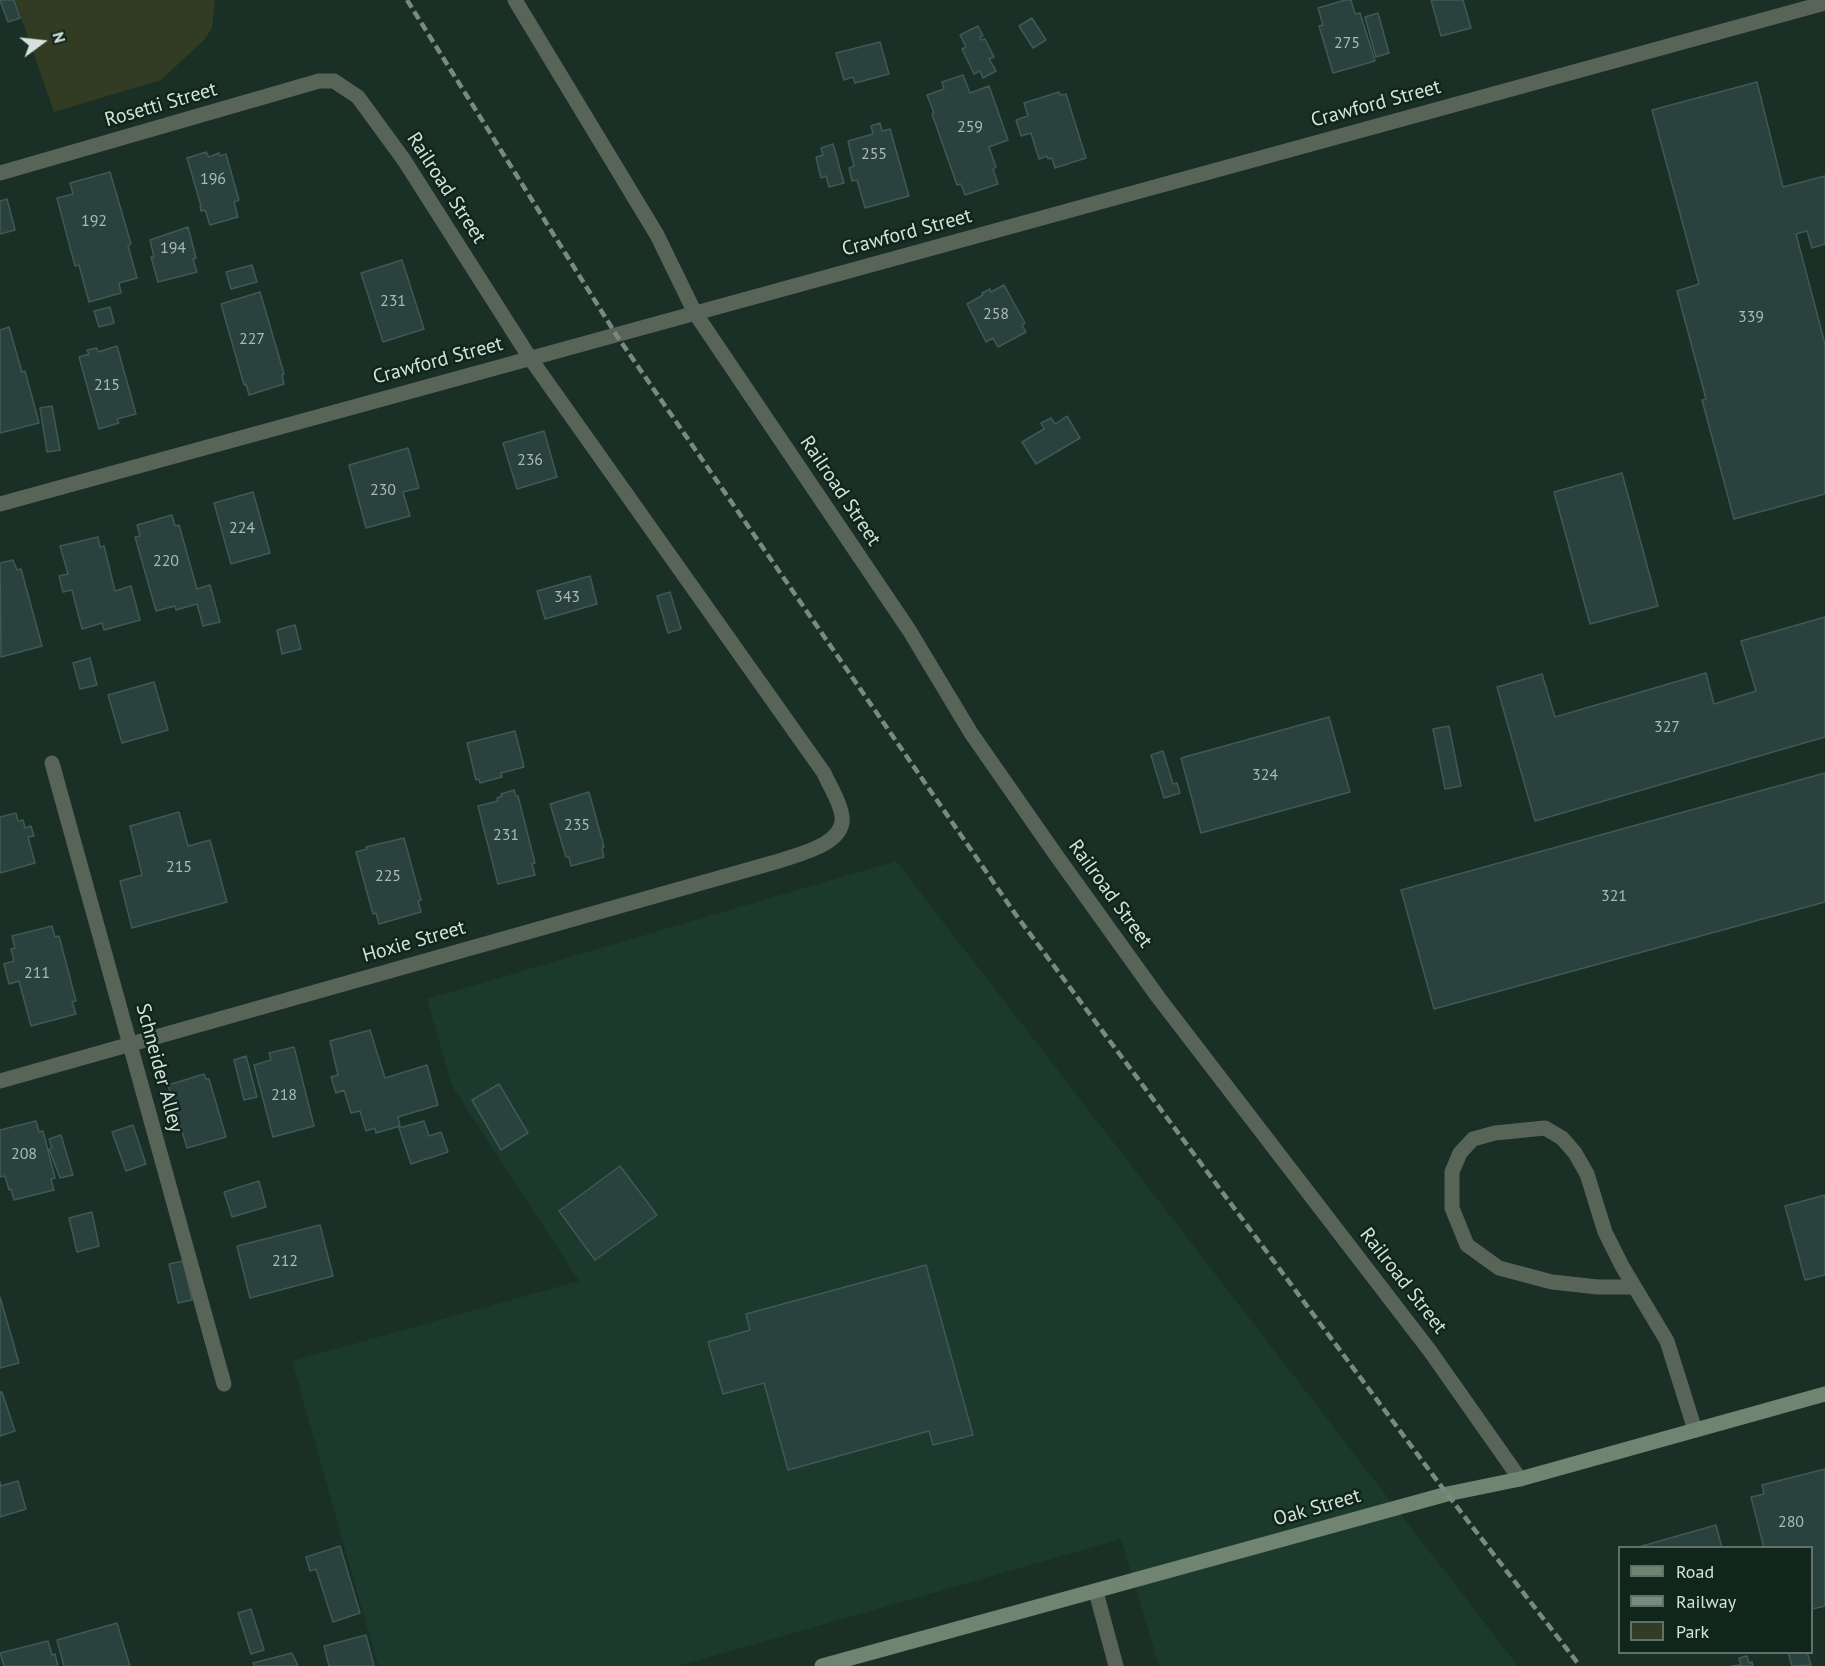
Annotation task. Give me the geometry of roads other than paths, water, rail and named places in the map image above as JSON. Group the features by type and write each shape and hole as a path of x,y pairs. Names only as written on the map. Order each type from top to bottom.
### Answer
{"main road":[{"name":"Oak Street","path":"822,1666 1447,1494 1520,1479 1825,1394"}],"street":[{"name":"Railroad Street","path":"515,0 657,235 694,313 909,630 971,733 1158,997 1430,1351 1520,1479"},
{"name":"Crawford Street","path":"0,504 1825,3"},
{"name":"Rosetti Street","path":"0,173 319,81 334,81"},
{"name":"Railroad Street","path":"334,81 358,97 404,160 530,357 824,773 843,819 836,836"},
{"name":"Schneider Alley","path":"52,763 224,1384"},
{"name":"Hoxie Street","path":"0,1081 779,861 824,845 836,836"},
{"path":"1635,1287 1599,1287 1552,1282 1499,1268 1467,1245 1452,1208 1452,1172 1460,1153 1473,1139 1495,1133 1545,1128 1562,1138 1575,1153 1587,1174 1605,1232 1667,1341 1695,1430"},
{"path":"1096,1592 1116,1666"}],"railway":[{"path":"407,0 617,336 1016,915 1447,1494 1580,1666"}]}
